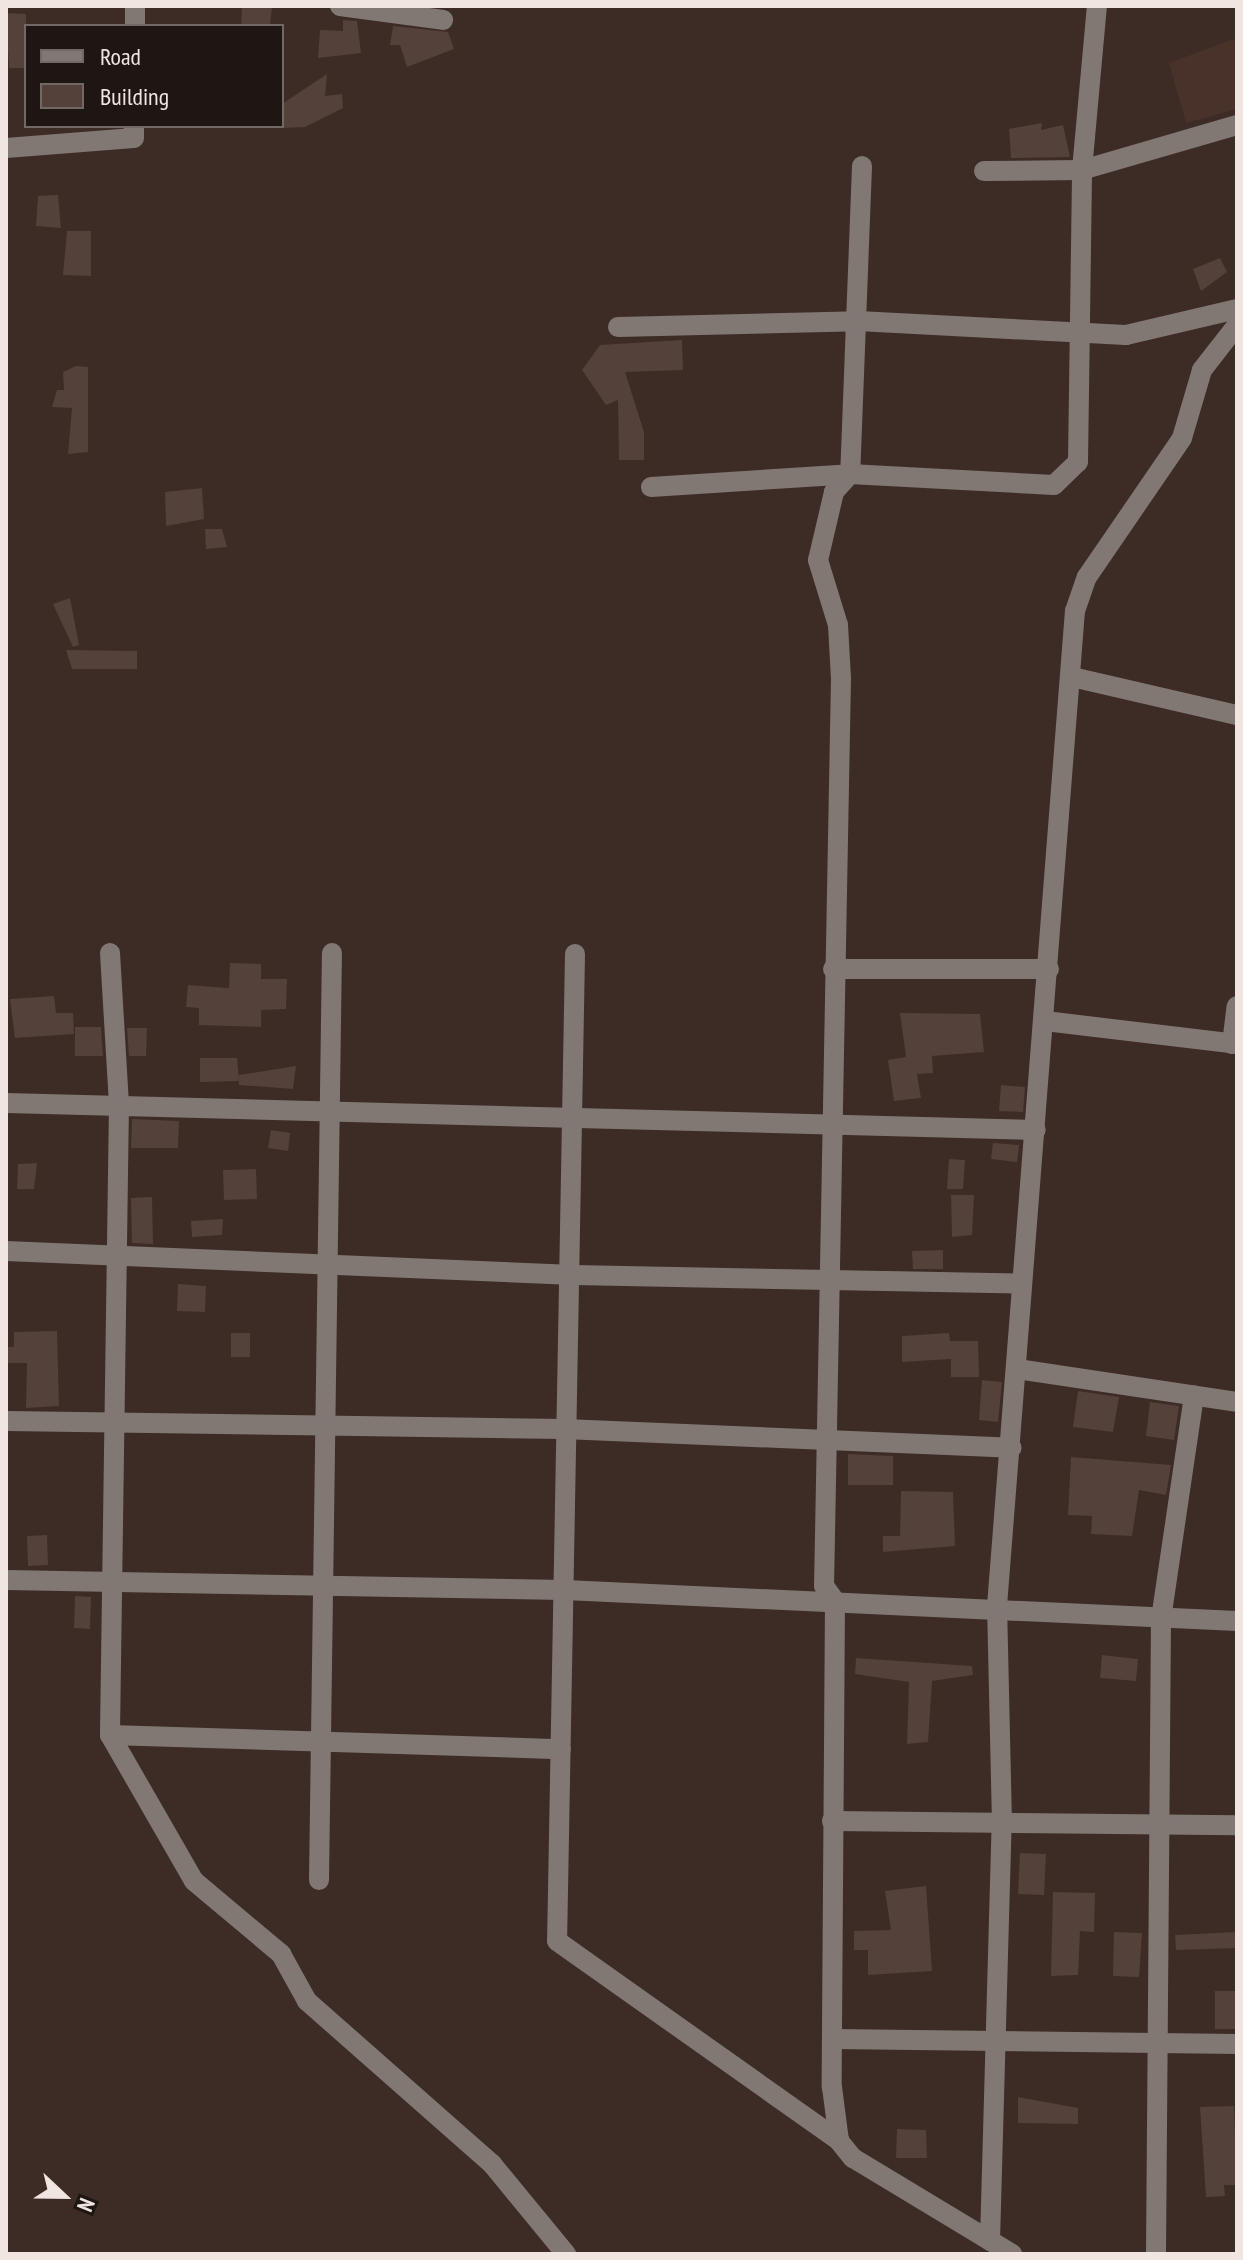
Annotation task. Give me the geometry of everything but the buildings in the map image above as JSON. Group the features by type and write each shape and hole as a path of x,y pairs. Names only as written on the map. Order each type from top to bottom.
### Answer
{"street":[{"path":"340,6 443,20"},
{"path":"651,487 850,474 1054,485 1078,462 1076,331 1082,170 1097,6"},
{"path":"984,171 1082,170 1237,125"},
{"path":"6,148 134,138 134,128"},
{"path":"839,2141 832,2039 835,1601 824,1586 833,969 841,678 838,625 818,560 834,492 850,474 862,166"},
{"path":"618,327 858,321 1126,335 1237,309"},
{"path":"990,2241 1002,1824 997,1606 1012,1448 1075,611 1087,577 1182,438 1202,370 1237,325"},
{"path":"1072,677 1237,715"},
{"path":"110,953 119,1104 110,1735 194,1881 281,1954 307,2001 492,2164 566,2254"},
{"path":"319,1880 332,953"},
{"path":"575,954 573,1275 564,1429 565,1590 557,1941 839,2141 853,2158 1012,2254"},
{"path":"833,969 1049,969"},
{"path":"1045,1021 1235,1044 1237,1006"},
{"path":"6,1103 573,1116 833,1131 945,1125 1036,1130"},
{"path":"6,1251 326,1260 573,1275 1022,1284"},
{"path":"1017,1369 1237,1402"},
{"path":"1156,2254 1161,1619 1194,1395"},
{"path":"6,1421 564,1429 825,1444 1012,1448"},
{"path":"6,1580 565,1590 997,1606 1161,1619 1237,1621"},
{"path":"110,1735 320,1745 561,1749"},
{"path":"832,1821 1160,1827 1237,1825"},
{"path":"832,2039 1237,2044"}],"shaded area":[{"path":"1237,38 1237,109 1186,123 1169,63"}]}
